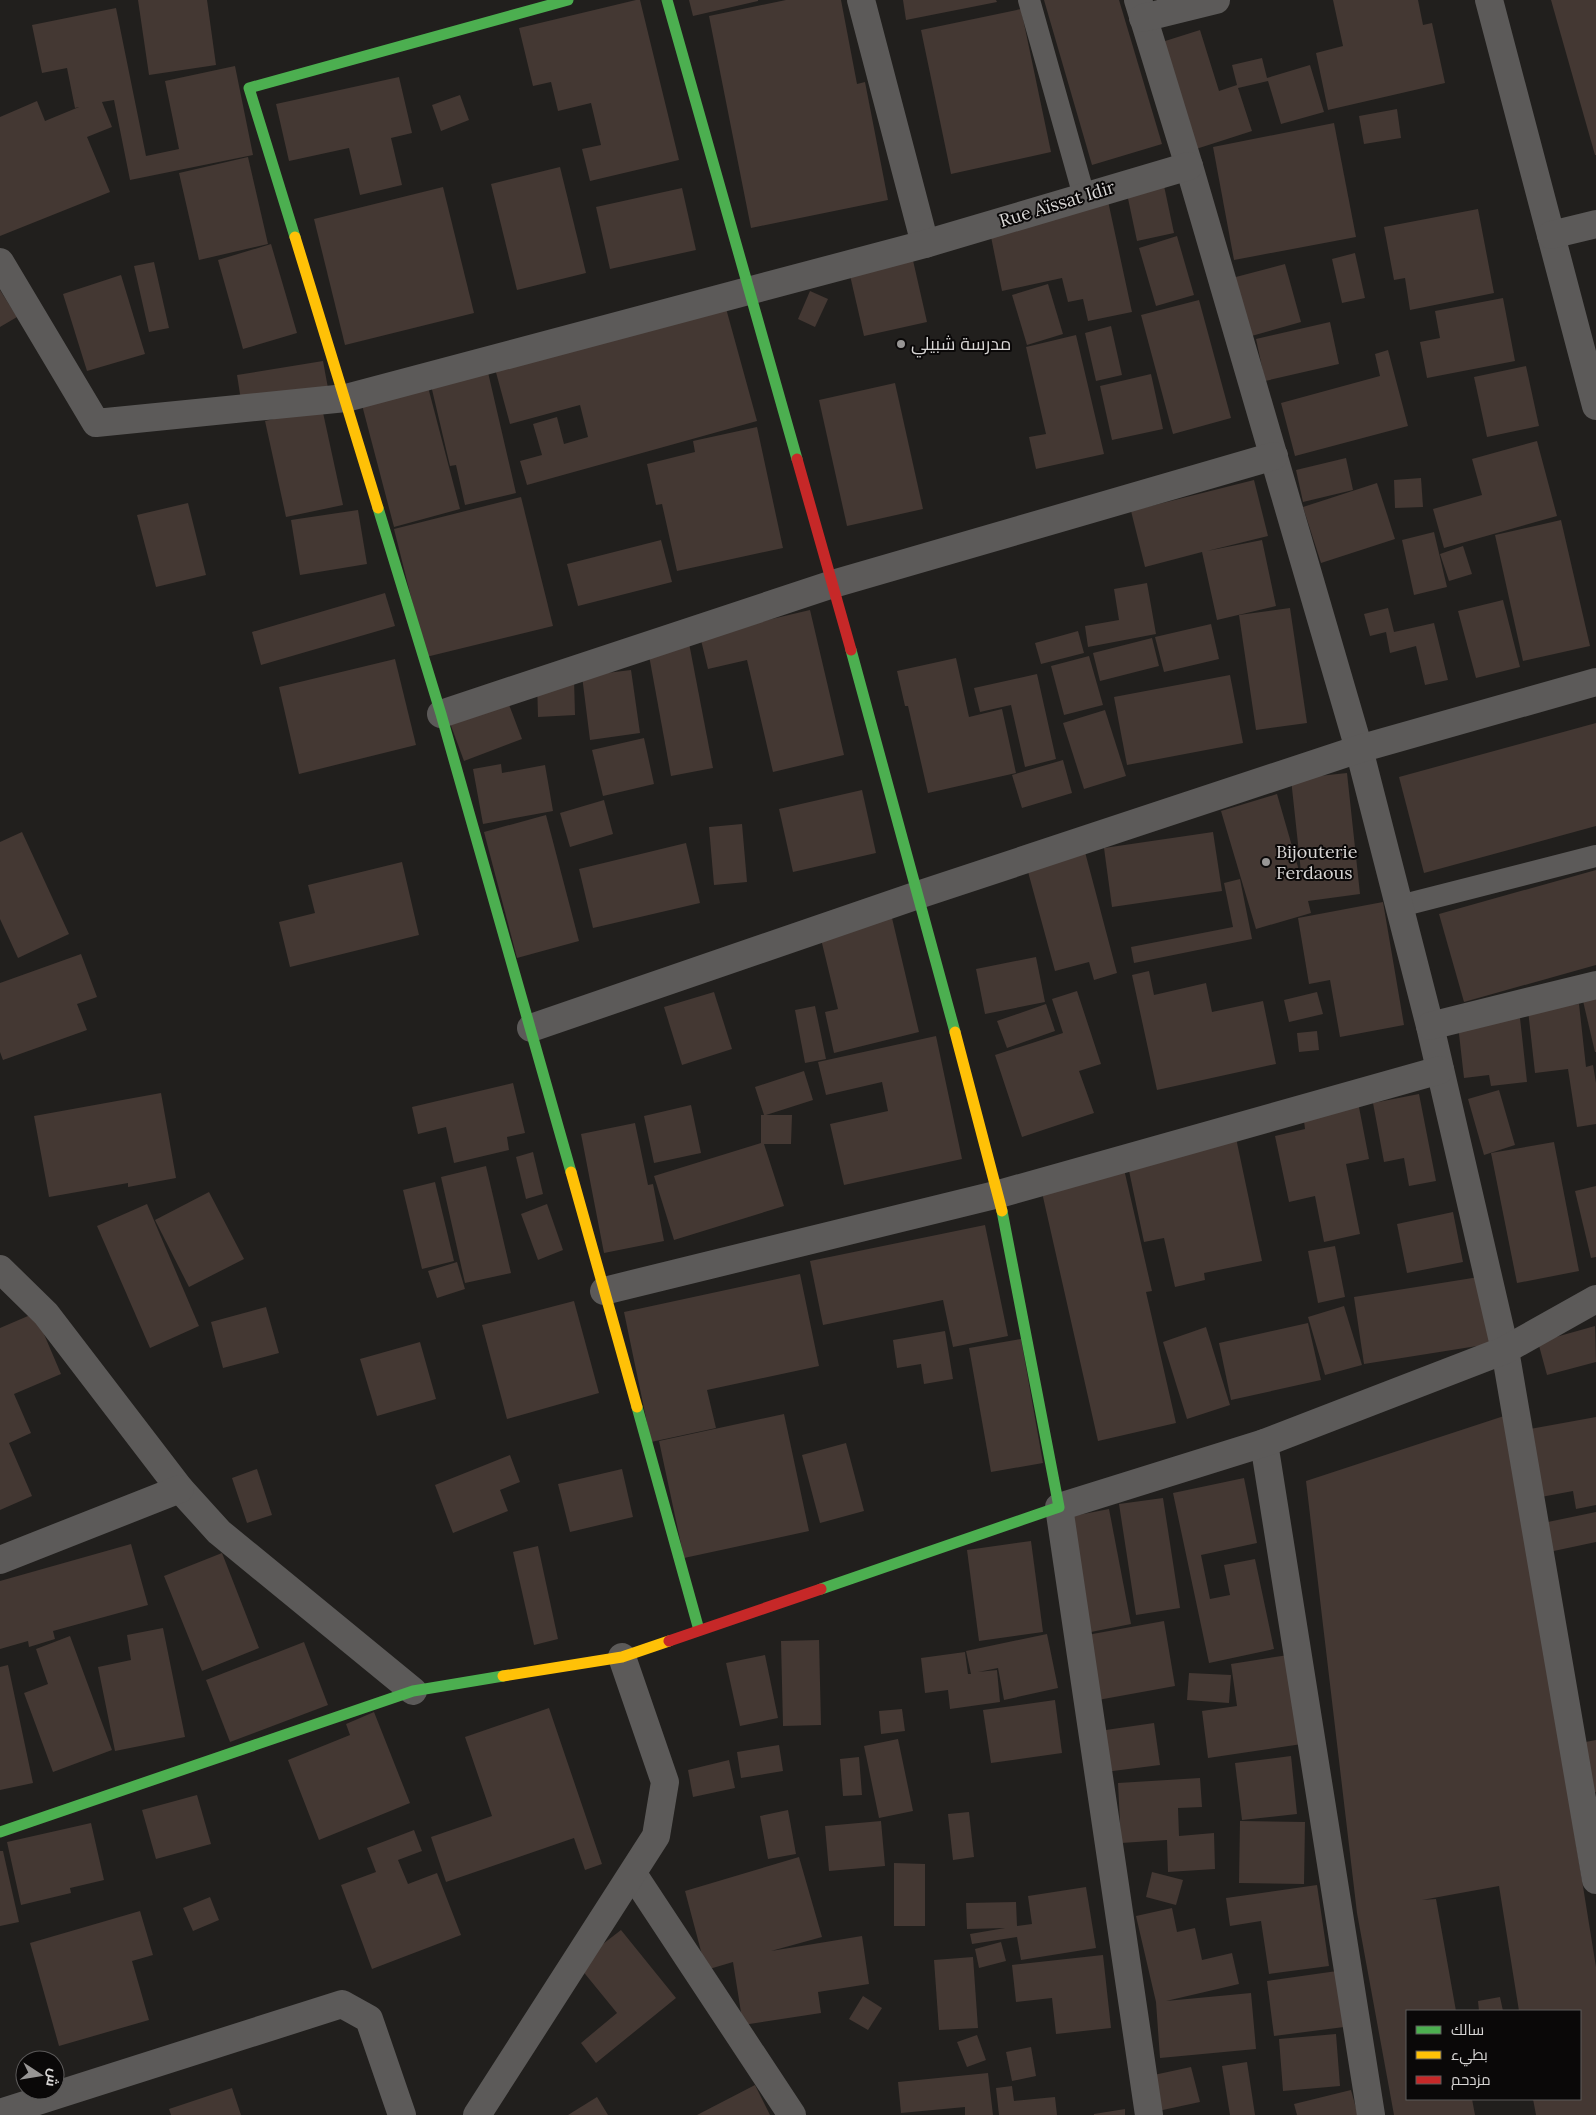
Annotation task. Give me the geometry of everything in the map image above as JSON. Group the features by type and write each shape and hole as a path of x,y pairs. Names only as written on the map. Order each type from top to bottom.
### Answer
{"street":[{"path":"568,0 249,88 346,398 440,714 531,1028 699,1630"},
{"path":"666,0 833,584 999,1194 1059,1507 1149,2115"},
{"path":"862,0 925,244"},
{"path":"1216,0 1140,9 1189,166 1359,749 1430,1026 1505,1350 1596,1880"},
{"path":"1489,0 1596,406"},
{"name":"Rue Aïssat Idir","path":"0,262 96,422 346,398 925,244 1189,166"},
{"path":"1551,235 1596,224"},
{"path":"440,714 833,584 1274,456"},
{"path":"531,1028 918,895 1359,749 1596,682"},
{"path":"1430,1026 1596,985"},
{"path":"604,1291 999,1194 1440,1070"},
{"path":"0,1269 46,1314 180,1489 219,1532 413,1691"},
{"path":"0,1832 413,1691 622,1657 1059,1507 1264,1443 1505,1350 1596,1299"},
{"path":"1264,1443 1370,2115"},
{"path":"0,1560 180,1489"},
{"path":"477,2115 656,1836 665,1782 622,1657"},
{"path":"633,1874 792,2115"},
{"path":"0,2113 342,2004 369,2019 402,2115"}],"lane":[{"path":"1028,0 1084,196"},
{"path":"1400,906 1596,856"}],"building":[{"path":"138,0 207,0 216,65 149,75"},
{"path":"640,0 679,160 590,181 582,149 601,145 591,103 558,111 551,82 533,86 519,28"},
{"path":"689,0 758,0 758,1 693,16"},
{"path":"786,0 841,0 857,84 865,82 888,200 751,228 709,16"},
{"path":"903,0 996,0 997,2 906,20"},
{"path":"1044,0 1119,0 1162,144 1092,165"},
{"path":"1333,0 1418,0 1423,25 1432,23 1445,83 1328,110 1316,53 1343,46"},
{"path":"1551,0 1596,0 1596,155 1595,155"},
{"path":"116,8 146,156 179,149 165,81 235,66 253,155 130,180 114,100 102,102 112,127 87,137 110,192 0,236 0,117 37,101 45,121 79,107 75,108 67,68 42,73 32,25"},
{"path":"1021,9 1051,152 951,174 921,30"},
{"path":"1200,30 1219,91 1237,85 1232,65 1262,58 1267,78 1310,65 1324,112 1281,124 1268,81 1238,88 1252,131 1196,149 1162,42"},
{"path":"399,77 412,133 391,138 402,185 360,195 349,148 289,161 276,104"},
{"path":"460,95 469,120 441,131 432,105"},
{"path":"1397,109 1401,138 1364,144 1359,116"},
{"path":"1334,123 1356,237 1234,260 1213,147"},
{"path":"248,157 268,244 199,260 179,173"},
{"path":"560,167 586,273 517,290 491,184"},
{"path":"1163,181 1174,233 1137,241 1126,189"},
{"path":"443,187 474,313 345,345 314,219"},
{"path":"682,188 696,250 610,269 596,207"},
{"path":"1108,201 1132,312 1088,321 1083,299 1068,302 1062,278 1002,291 989,227"},
{"path":"1478,209 1494,293 1410,310 1405,278 1394,280 1384,227"},
{"path":"1177,236 1194,295 1156,306 1139,248"},
{"path":"271,244 297,333 243,349 218,260"},
{"path":"1355,253 1365,298 1342,303 1332,259"},
{"path":"912,256 927,322 864,336 849,271"},
{"path":"154,262 169,328 149,332 134,266"},
{"path":"1285,264 1301,322 1248,337 1232,278"},
{"path":"121,275 145,354 87,371 63,294"},
{"path":"1048,284 1063,334 1027,345 1012,295"},
{"path":"0,290 17,317 0,327"},
{"path":"810,291 828,299 815,327 798,319"},
{"path":"1503,298 1515,361 1427,378 1420,342 1440,338 1435,311"},
{"path":"1199,300 1231,418 1173,434 1141,315"},
{"path":"724,301 757,421 527,485 520,461 542,455 533,424 557,417 564,444 588,437 580,405 510,424 494,365"},
{"path":"1330,322 1339,364 1265,381 1256,339"},
{"path":"1111,326 1122,375 1096,381 1085,333"},
{"path":"1076,335 1104,454 1036,469 1029,437 1046,434 1026,347"},
{"path":"1388,350 1408,426 1295,456 1281,403 1380,376 1375,354"},
{"path":"323,361 330,399 243,413 237,375"},
{"path":"1526,366 1539,426 1487,437 1474,377"},
{"path":"487,368 516,493 465,505 456,465 450,466 430,381"},
{"path":"1151,374 1163,429 1112,440 1100,386"},
{"path":"895,383 923,509 847,526 819,400"},
{"path":"428,387 460,509 394,527 362,405"},
{"path":"322,408 343,505 286,517 265,421"},
{"path":"757,427 783,548 677,571 662,504 656,505 647,464 695,452 693,441"},
{"path":"1537,441 1557,516 1444,548 1433,509 1482,495 1472,459"},
{"path":"1346,458 1353,490 1303,502 1296,470"},
{"path":"1421,478 1423,507 1395,508 1394,480"},
{"path":"1254,480 1268,536 1207,551 1262,540 1276,606 1217,620 1202,552 1145,567 1131,511"},
{"path":"1377,483 1395,539 1321,563 1303,507"},
{"path":"521,497 553,626 426,657 394,529"},
{"path":"188,503 206,575 156,587 137,515"},
{"path":"358,510 367,564 300,575 291,520"},
{"path":"1561,520 1590,646 1523,661 1495,535"},
{"path":"1434,532 1447,587 1414,595 1402,540"},
{"path":"661,540 672,582 578,606 567,564"},
{"path":"1463,546 1472,574 1449,581 1440,554"},
{"path":"1147,583 1156,634 1088,647 1085,626 1119,620 1114,589"},
{"path":"385,593 395,626 261,665 252,632"},
{"path":"1503,600 1520,667 1476,678 1458,611"},
{"path":"1290,608 1307,723 1256,730 1239,615"},
{"path":"1388,608 1394,632 1434,623 1448,680 1425,685 1416,646 1390,653 1386,632 1370,636 1364,614"},
{"path":"810,610 844,755 773,772 747,660 708,669 700,636"},
{"path":"1211,624 1219,659 1164,672 1155,637"},
{"path":"1078,631 1084,653 1041,664 1035,643"},
{"path":"1152,638 1159,666 1100,681 1093,653"},
{"path":"689,643 713,768 671,776 648,650"},
{"path":"1089,656 1103,705 1064,715 1051,666"},
{"path":"956,658 969,717 1002,709 1016,773 928,793 908,706 905,706 897,671"},
{"path":"395,659 416,745 299,774 279,687"},
{"path":"631,670 640,733 590,740 582,676"},
{"path":"1037,674 1056,759 1025,767 1011,705 980,712 974,688"},
{"path":"1230,675 1243,743 1127,765 1114,697"},
{"path":"574,679 575,715 538,717 537,680"},
{"path":"508,702 522,739 464,761 450,723"},
{"path":"1105,710 1126,776 1084,789 1063,723"},
{"path":"1596,723 1596,826 1424,873 1399,777"},
{"path":"644,738 654,784 603,796 592,750"},
{"path":"1063,760 1072,793 1022,808 1012,775"},
{"path":"501,764 502,773 545,765 553,811 483,824 473,769"},
{"path":"1347,773 1360,894 1308,901 1311,913 1256,929 1221,811 1277,794 1302,881 1291,779"},
{"path":"862,790 876,853 793,872 779,809"},
{"path":"604,800 613,834 570,847 560,813"},
{"path":"546,815 579,941 517,958 484,832"},
{"path":"742,824 747,882 714,885 709,827"},
{"path":"22,832 69,934 18,958 0,919 0,842"},
{"path":"1213,832 1222,891 1112,907 1104,848"},
{"path":"686,843 700,903 593,928 579,869"},
{"path":"1085,852 1117,973 1094,980 1089,962 1055,971 1027,868"},
{"path":"402,862 419,935 290,967 279,922 315,913 308,885"},
{"path":"1596,870 1596,965 1464,1002 1439,914"},
{"path":"1240,879 1252,939 1134,963 1131,947 1233,927 1224,883"},
{"path":"1383,902 1404,1025 1340,1037 1330,980 1309,984 1298,918"},
{"path":"892,918 919,1032 834,1053 825,1012 838,1009 820,935"},
{"path":"81,954 97,997 77,1004 87,1030 3,1060 0,1052 0,983"},
{"path":"1036,957 1045,1002 985,1014 976,969"},
{"path":"1149,971 1154,995 1206,983 1212,1012 1263,1001 1276,1064 1157,1090 1132,975"},
{"path":"1077,991 1101,1064 1079,1071 1094,1113 1022,1137 995,1055 1063,1033 1052,999"},
{"path":"714,992 732,1049 682,1065 664,1007"},
{"path":"1317,992 1323,1014 1289,1022 1284,1000"},
{"path":"1596,998 1596,1052 1595,1052 1583,1001"},
{"path":"1046,1004 1055,1031 1007,1048 997,1021"},
{"path":"1579,1004 1586,1067 1593,1065 1596,1083 1596,1124 1577,1127 1568,1069 1535,1073 1528,1010"},
{"path":"815,1006 826,1059 805,1063 795,1010"},
{"path":"1520,1018 1527,1082 1491,1086 1489,1075 1464,1078 1458,1025"},
{"path":"1317,1031 1319,1050 1299,1052 1297,1033"},
{"path":"936,1036 962,1159 844,1185 830,1124 888,1111 882,1082 826,1095 818,1062"},
{"path":"804,1071 813,1100 766,1115 792,1115 791,1144 764,1144 784,1206 674,1240 654,1176 761,1143 761,1115 764,1115 755,1087"},
{"path":"513,1083 525,1133 507,1137 509,1150 454,1163 446,1127 418,1134 412,1107"},
{"path":"1499,1090 1515,1145 1484,1155 1468,1099"},
{"path":"161,1093 176,1178 128,1187 128,1183 49,1197 34,1116"},
{"path":"1419,1094 1436,1181 1409,1186 1404,1158 1384,1162 1373,1103"},
{"path":"1358,1102 1369,1159 1346,1164 1360,1234 1324,1242 1315,1196 1289,1202 1275,1136 1305,1129 1303,1113"},
{"path":"691,1105 701,1153 654,1163 644,1116"},
{"path":"635,1123 648,1185 653,1184 664,1241 604,1253 581,1134"},
{"path":"1236,1138 1262,1261 1204,1273 1205,1280 1175,1287 1164,1238 1144,1242 1128,1166"},
{"path":"1554,1142 1579,1271 1517,1283 1491,1153"},
{"path":"533,1152 543,1194 526,1199 516,1157"},
{"path":"486,1166 511,1273 465,1283 441,1177"},
{"path":"1124,1169 1152,1291 1146,1292 1176,1423 1098,1441 1041,1188"},
{"path":"435,1182 454,1261 422,1269 403,1190"},
{"path":"1596,1186 1596,1257 1591,1258 1575,1191"},
{"path":"209,1192 244,1259 189,1287 155,1220"},
{"path":"147,1204 199,1326 150,1348 97,1226"},
{"path":"547,1204 563,1250 538,1260 521,1214"},
{"path":"1453,1212 1463,1262 1407,1273 1397,1224"},
{"path":"985,1225 1008,1336 953,1347 943,1300 823,1325 810,1261"},
{"path":"1335,1246 1345,1297 1318,1303 1308,1251"},
{"path":"457,1262 465,1289 437,1298 428,1271"},
{"path":"800,1274 819,1366 707,1390 716,1428 651,1442 624,1312"},
{"path":"1485,1276 1496,1343 1364,1364 1354,1297"},
{"path":"574,1301 599,1393 507,1419 482,1325"},
{"path":"1344,1306 1362,1365 1325,1375 1308,1317"},
{"path":"266,1307 279,1353 223,1368 211,1322"},
{"path":"35,1313 61,1374 14,1394 31,1433 9,1443 32,1496 0,1510 0,1328"},
{"path":"1308,1323 1321,1380 1231,1400 1219,1343"},
{"path":"1595,1326 1596,1362 1547,1375 1538,1342"},
{"path":"1206,1327 1230,1405 1187,1419 1163,1342"},
{"path":"945,1331 953,1379 924,1384 921,1364 897,1368 893,1340"},
{"path":"1021,1339 1043,1463 991,1472 969,1348"},
{"path":"420,1342 436,1399 377,1416 360,1359"},
{"path":"784,1414 809,1531 684,1558 659,1441"},
{"path":"1507,1415 1596,1967 1596,2115 1536,2115 1533,2100 1581,2100 1581,2010 1519,2010 1499,1886 1422,1900 1436,1899 1456,2010 1406,2010 1406,2100 1472,2100 1475,2115 1394,2115 1357,1913 1306,1481"},
{"path":"1596,1417 1596,1505 1576,1509 1573,1491 1541,1497 1530,1429"},
{"path":"846,1443 864,1511 820,1523 802,1455"},
{"path":"510,1455 520,1482 500,1490 508,1511 453,1533 435,1485"},
{"path":"257,1469 272,1515 247,1523 232,1478"},
{"path":"622,1469 633,1517 570,1532 558,1484"},
{"path":"1244,1478 1257,1543 1201,1555 1210,1599 1230,1595 1224,1565 1255,1559 1274,1649 1209,1663 1173,1493"},
{"path":"1163,1498 1180,1608 1136,1615 1119,1504"},
{"path":"1109,1509 1131,1624 1086,1633 1063,1518"},
{"path":"1596,1512 1596,1542 1549,1552 1543,1523"},
{"path":"1031,1541 1043,1632 979,1641 967,1550"},
{"path":"131,1544 148,1605 53,1631 55,1639 29,1647 28,1641 0,1649 0,1581"},
{"path":"538,1546 558,1639 534,1645 513,1552"},
{"path":"222,1553 259,1648 202,1671 164,1576"},
{"path":"1164,1621 1175,1686 1098,1700 1087,1635"},
{"path":"163,1628 185,1737 115,1751 98,1667 131,1660 127,1635"},
{"path":"1047,1634 1058,1688 1004,1700 998,1668 978,1672 997,1670 1000,1702 950,1709 948,1690 925,1693 921,1658 965,1652 968,1674 971,1674 966,1651"},
{"path":"70,1636 112,1750 53,1772 24,1693 48,1684 36,1649"},
{"path":"819,1640 821,1725 783,1726 781,1641"},
{"path":"304,1642 328,1705 230,1742 206,1680"},
{"path":"765,1655 778,1718 740,1726 726,1663"},
{"path":"1288,1655 1302,1744 1208,1758 1202,1711 1237,1706 1231,1664"},
{"path":"8,1665 33,1783 0,1790 0,1667"},
{"path":"1189,1673 1231,1675 1229,1703 1187,1700"},
{"path":"1055,1700 1062,1753 991,1763 983,1710"},
{"path":"549,1708 602,1864 585,1870 574,1838 446,1882 431,1837 492,1816 465,1737"},
{"path":"902,1709 905,1731 881,1734 879,1711"},
{"path":"374,1712 410,1803 319,1840 288,1760 350,1735 346,1724"},
{"path":"1154,1723 1160,1765 1105,1772 1099,1731"},
{"path":"898,1739 913,1811 879,1818 864,1746"},
{"path":"1596,1740 1596,1792 1585,1795 1575,1744"},
{"path":"779,1745 783,1771 741,1778 737,1752"},
{"path":"1291,1756 1297,1814 1242,1820 1235,1763"},
{"path":"859,1757 862,1795 843,1796 840,1759"},
{"path":"729,1760 735,1788 693,1797 688,1770"},
{"path":"1200,1778 1202,1807 1178,1808 1179,1836 1214,1833 1215,1869 1168,1872 1167,1840 1121,1843 1118,1783"},
{"path":"197,1795 211,1844 156,1859 142,1810"},
{"path":"788,1810 796,1854 768,1859 760,1816"},
{"path":"969,1812 974,1857 953,1860 948,1814"},
{"path":"881,1821 885,1866 829,1871 825,1826"},
{"path":"1240,1821 1305,1822 1304,1884 1239,1883"},
{"path":"91,1823 104,1880 70,1888 71,1893 21,1905 7,1842"},
{"path":"414,1830 422,1851 398,1860 408,1884 437,1873 461,1935 372,1969 341,1885 376,1872 367,1848"},
{"path":"0,1851 3,1851 19,1922 0,1926"},
{"path":"799,1857 822,1937 771,1951 862,1936 869,1984 818,1992 821,2013 743,2025 733,1962 706,1970 685,1891"},
{"path":"894,1863 925,1864 925,1926 894,1926"},
{"path":"1152,1872 1183,1880 1176,1905 1146,1897"},
{"path":"1317,1885 1329,1966 1269,1974 1261,1921 1230,1926 1226,1898"},
{"path":"1086,1887 1096,1948 1021,1960 1017,1937 972,1944 970,1934 1005,1928 967,1929 966,1903 1016,1902 1017,1926 1032,1924 1028,1896"},
{"path":"210,1897 219,1920 193,1931 183,1908"},
{"path":"1172,1908 1177,1932 1195,1928 1202,1960 1232,1953 1239,1984 1166,2001 1251,1993 1256,2049 1160,2058 1156,2002 1136,1916"},
{"path":"140,1911 153,1955 132,1961 149,2020 59,2046 30,1943"},
{"path":"621,1930 676,1998 596,2063 581,2043 617,2013 577,1964"},
{"path":"1001,1942 1006,1961 979,1968 975,1949"},
{"path":"1103,1955 1111,2028 1056,2034 1052,1998 1016,2002 1012,1965"},
{"path":"973,1957 978,2028 939,2030 934,1960"},
{"path":"1337,1971 1344,2027 1274,2036 1267,1981"},
{"path":"863,1996 882,2008 868,2030 849,2019"},
{"path":"1500,1997 1503,2010 1479,2010 1478,2001"},
{"path":"1336,2034 1340,2086 1283,2091 1279,2039"},
{"path":"977,2035 986,2060 967,2067 957,2042"},
{"path":"1031,2047 1036,2076 1012,2081 1006,2052"},
{"path":"1247,2062 1255,2115 1230,2115 1222,2066"},
{"path":"1191,2067 1200,2102 1158,2111 1149,2076"},
{"path":"988,2073 993,2115 965,2115 965,2107 901,2113 898,2082"},
{"path":"755,2085 770,2115 697,2115"},
{"path":"1012,2086 1014,2101 1055,2097 1057,2115 999,2115 996,2088"},
{"path":"232,2088 241,2115 171,2115 169,2109"},
{"path":"1351,2090 1358,2115 1297,2115 1294,2104"},
{"path":"597,2097 608,2115 568,2115"},
{"path":"1125,2109 1125,2115 1094,2115 1094,2114"}],"traffic: fast":[{"path":"295,237 249,88 568,0"},
{"path":"667,0 797,459"},
{"path":"378,508 441,714 571,1172"},
{"path":"851,650 955,1032"},
{"path":"821,1589 1059,1507 1002,1211"},
{"path":"637,1407 699,1630"},
{"path":"0,1832 413,1691 503,1676"}],"traffic: slow":[{"path":"295,237 378,508"},
{"path":"955,1032 1002,1211"},
{"path":"571,1172 637,1407"},
{"path":"503,1676 622,1657 669,1641"}],"traffic: jam":[{"path":"797,459 851,650"},
{"path":"669,1641 821,1589"}],"place":[{"name":"مدرسة شبيلي","path":"901,344"},
{"name":"Bijouterie Ferdaous","path":"1266,862"}]}
